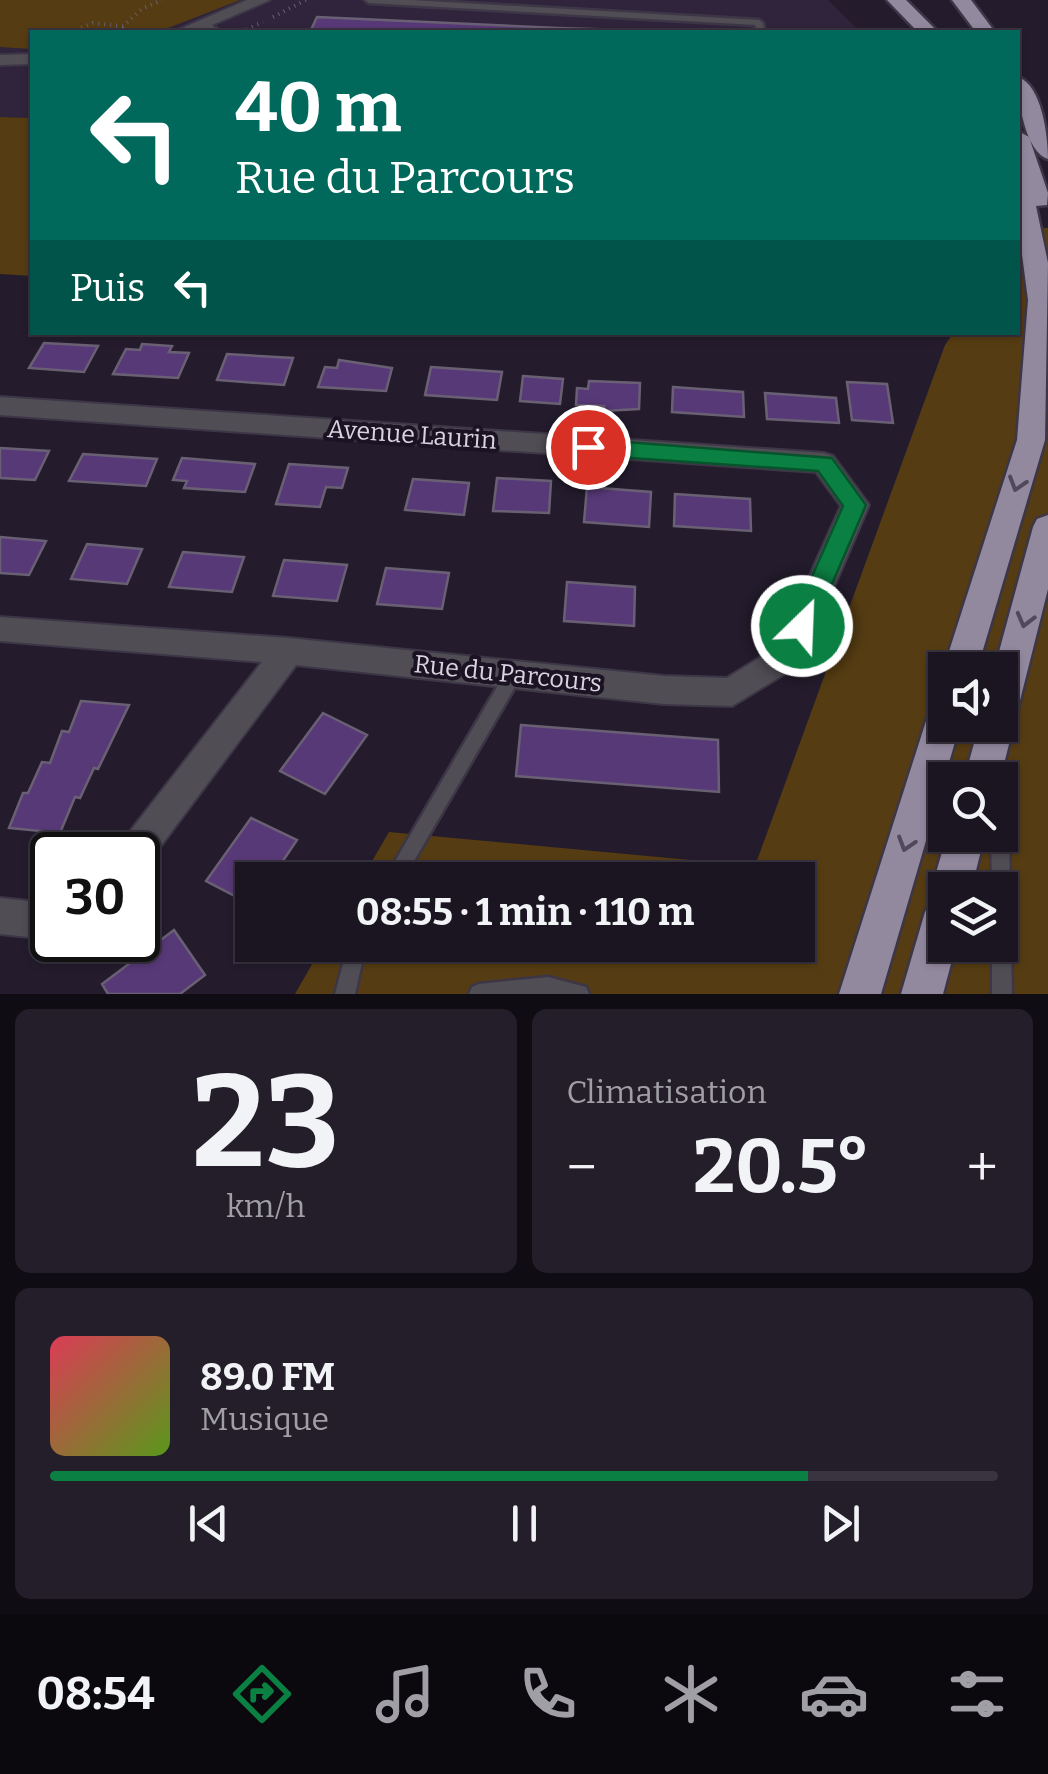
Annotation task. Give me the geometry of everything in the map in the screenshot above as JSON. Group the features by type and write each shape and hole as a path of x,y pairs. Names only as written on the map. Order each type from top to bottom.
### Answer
{"highway":[{"path":"896,0 926,30"},
{"path":"919,0 948,30"},
{"path":"960,0 984,30"},
{"path":"1020,88 1048,152"},
{"path":"1020,142 1035,181 1048,242"},
{"path":"966,652 1031,440 1041,300 1032,230 1020,188"},
{"path":"1016,652 1048,527"},
{"path":"860,994 938,742"},
{"path":"922,994 931,962"}],"street":[{"path":"212,29 262,0"},
{"path":"0,60 30,59"},
{"name":"Avenue Laurin","path":"0,406 824,463"},
{"name":"Rue du Parcours","path":"0,629 732,692 790,655 855,505 824,463"},
{"path":"150,832 288,651"},
{"path":"0,916 30,919"}],"lane":[{"path":"368,0 759,23 760,30"},
{"path":"403,862 513,674"},
{"path":"1000,852 1002,994"},
{"path":"345,994 353,962"},
{"path":"479,994 548,986 579,994"}],"path":[{"path":"75,30 94,23 123,26 142,9 162,0"}],"shaded area":[{"path":"0,0 828,0 858,30 30,30 30,118 0,117"},
{"path":"0,0 240,0 163,30 30,30 30,49 0,47"},
{"path":"0,117 30,118 30,276 0,274"},
{"path":"1020,227 1048,228 1048,994 295,994 313,962 815,962 815,862 756,862 945,345 952,335 1020,335"},
{"path":"389,832 712,862 372,862"}],"building":[{"path":"317,17 628,30 311,30"},
{"path":"44,343 98,346 84,372 29,368"},
{"path":"142,344 172,346 169,352 189,353 178,378 113,374 126,349 140,350"},
{"path":"227,354 293,358 284,385 217,380"},
{"path":"339,360 392,368 386,391 318,387 325,367 337,368"},
{"path":"431,367 502,372 497,400 425,395"},
{"path":"523,376 563,379 560,404 520,401"},
{"path":"589,381 640,383 639,409 604,411 604,406 576,405 577,388 588,389"},
{"path":"847,382 887,384 893,423 852,420"},
{"path":"673,387 743,392 744,417 672,412"},
{"path":"765,393 836,398 839,423 767,419"},
{"path":"0,448 49,451 35,480 0,478"},
{"path":"83,454 157,459 146,486 69,481"},
{"path":"182,458 255,464 245,492 184,488 187,481 173,480"},
{"path":"289,464 348,468 342,488 326,487 320,507 276,504"},
{"path":"497,478 551,481 549,513 493,511"},
{"path":"413,479 469,483 464,515 405,510"},
{"path":"587,487 651,492 649,527 584,522"},
{"path":"675,494 750,499 751,531 674,526"},
{"path":"0,537 46,541 29,575 0,573"},
{"path":"87,544 142,549 127,584 71,579"},
{"path":"183,552 244,557 232,592 169,587"},
{"path":"284,560 347,565 337,601 273,596"},
{"path":"386,568 449,573 442,609 377,604"},
{"path":"567,582 635,587 634,626 564,621"},
{"path":"81,701 129,705 98,769 94,768 80,798 75,797 60,832 9,828 23,793 28,793 42,762 50,763 62,731 69,732"},
{"path":"323,713 367,735 325,794 280,771"},
{"path":"521,725 718,740 719,792 516,776"},
{"path":"251,818 297,840 282,862 235,862 235,896 206,881"},
{"path":"174,930 205,975 180,994 108,994 102,984 131,962 160,962 160,940"}],"route":[{"path":"588,447 824,463 855,505 802,626"}]}
